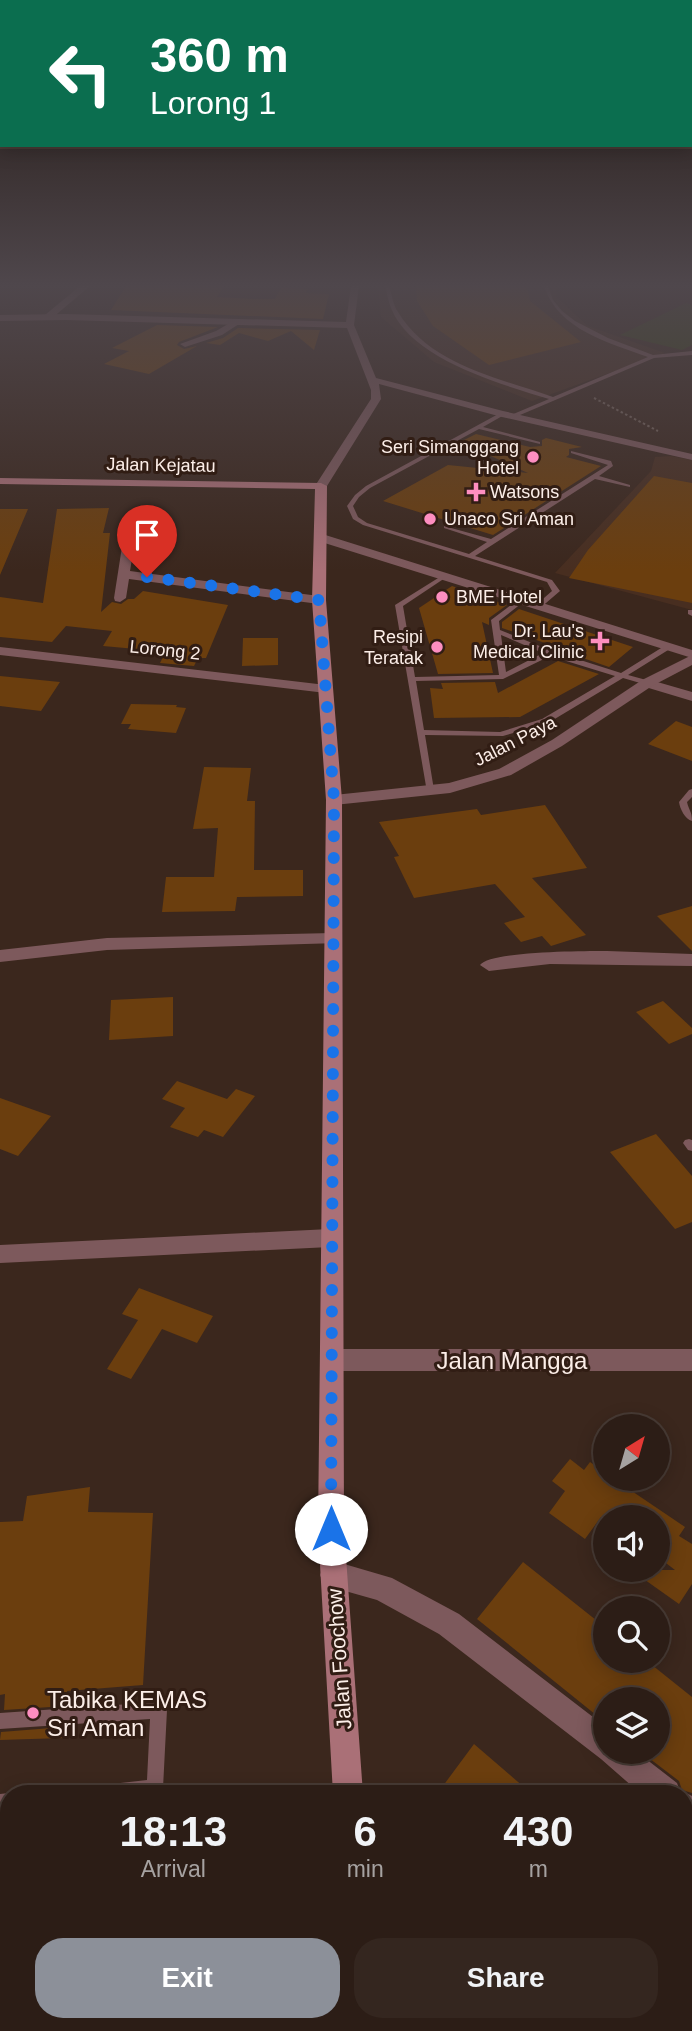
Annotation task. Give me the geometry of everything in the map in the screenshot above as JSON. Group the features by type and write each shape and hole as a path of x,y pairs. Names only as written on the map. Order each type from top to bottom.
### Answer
{"main road":[{"name":"Jalan Kejatau","path":"0,481 321,486"},
{"name":"Jalan Foochow","path":"321,486 319,600 334,800 330,1238 331,1529 347,1785"}],"street":[{"path":"321,486 376,400 376,390 371,381"},
{"path":"377,381 508,415 692,457"},
{"path":"120,598 130,534"},
{"path":"319,537 669,647 692,657"},
{"path":"123,574 319,600"},
{"name":"Lorong 2","path":"0,652 326,689"},
{"name":"Jalan Paya","path":"334,800 480,782 505,772 567,737 647,683 692,657"},
{"path":"647,683 692,697"},
{"path":"0,956 107,944 333,939"},
{"path":"489,965 550,958 692,960"},
{"path":"0,1254 330,1238"},
{"name":"Jalan Mangga","path":"332,1360 692,1360"},
{"path":"334,1576 382,1588 449,1624 593,1736"},
{"path":"628,1764 655,1785"}],"lane":[{"path":"501,381 551,398"},
{"path":"539,607 556,591 550,581 365,524 355,518 350,506 357,496 369,488 478,427 593,381"},
{"path":"478,427 538,443"},
{"path":"468,557 611,465 609,462 573,452"},
{"path":"594,477 628,486"},
{"path":"446,527 493,541"},
{"path":"430,790 414,679 399,605 446,576"},
{"path":"503,677 495,620 519,601"},
{"path":"497,631 549,653 647,683"},
{"path":"421,732 500,734 545,721 623,677 669,647"},
{"path":"414,679 503,677 549,653"},
{"path":"692,792 683,802 692,818"},
{"path":"0,1721 159,1710 155,1785"}],"path":[{"path":"575,388 668,437"}],"shaded area":[{"path":"481,381 588,381 532,401"},
{"path":"671,456 692,460 692,610 555,573 651,471 655,457"}],"building":[{"path":"476,434 530,447 542,446 542,440 546,438 582,447 569,449 569,455 566,457 601,466 493,535 383,501 448,465 528,473 460,442"},
{"path":"654,476 692,483 692,603 569,578 588,550"},
{"path":"109,508 103,533 110,533 101,612 112,602 121,604 128,599 134,599 143,591 228,605 206,658 198,658 194,666 160,663 164,655 145,653 147,650 103,646 112,631 66,626 52,642 0,637 0,597 43,603 57,509"},
{"path":"0,509 28,509 0,575"},
{"path":"452,586 507,605 489,618 489,625 482,622 493,673 438,674 419,608"},
{"path":"519,609 633,647 609,667 502,628 502,622"},
{"path":"243,638 278,638 278,665 242,666"},
{"path":"558,661 599,674 520,717 434,718 430,688 443,689 441,683 495,682 498,693"},
{"path":"0,676 60,682 41,711 0,706"},
{"path":"131,704 177,705 176,707 186,708 176,733 128,729 131,724 121,724"},
{"path":"676,721 692,727 692,761 648,744"},
{"path":"204,767 251,768 247,801 255,801 254,870 303,870 303,896 237,897 235,911 162,912 166,877 214,877 218,828 193,829"},
{"path":"545,805 587,868 532,878 586,935 551,946 542,936 521,942 504,923 525,917 495,884 414,898 394,857 399,856 379,822 477,809 481,815"},
{"path":"692,906 692,951 657,916"},
{"path":"173,997 173,1036 109,1040 111,1000"},
{"path":"663,1001 692,1028 692,1034 669,1044 636,1012"},
{"path":"177,1081 227,1099 236,1089 255,1096 223,1137 204,1130 198,1137 170,1127 185,1108 162,1099"},
{"path":"0,1098 51,1116 18,1156 0,1149"},
{"path":"656,1134 692,1176 692,1222 675,1229 610,1152"},
{"path":"139,1288 213,1316 197,1343 162,1329 131,1379 107,1369 138,1320 122,1314"},
{"path":"570,1459 584,1470 590,1462 593,1464 593,1491 632,1491 652,1505 593,1505 593,1528 585,1539 549,1513 565,1491 552,1481"},
{"path":"90,1487 88,1512 153,1513 143,1685 67,1691 66,1706 4,1710 5,1694 0,1695 0,1522 23,1521 27,1496"},
{"path":"670,1517 685,1527 679,1536 692,1544 692,1584 679,1604 648,1582 670,1582 670,1570 675,1570 670,1566"},
{"path":"523,1562 593,1618 593,1673 662,1673 692,1697 692,1785 680,1785 679,1781 657,1764 670,1764 670,1687 593,1687 593,1713 477,1619"},
{"path":"64,1727 63,1738 0,1740 1,1732"},
{"path":"474,1744 522,1785 444,1785"}],"place":[{"name":"Seri Simanggang Hotel","path":"533,457"},
{"name":"Watsons","path":"476,492"},
{"name":"Unaco Sri Aman","path":"430,519"},
{"name":"BME Hotel","path":"442,597"},
{"name":"Dr. Lau's Medical Clinic","path":"600,641"},
{"name":"Resipi Teratak","path":"437,647"},
{"name":"Tabika KEMAS Sri Aman","path":"33,1713"}],"route":[{"path":"147,577 319,600 334,800 330,1238 331,1529"}]}
